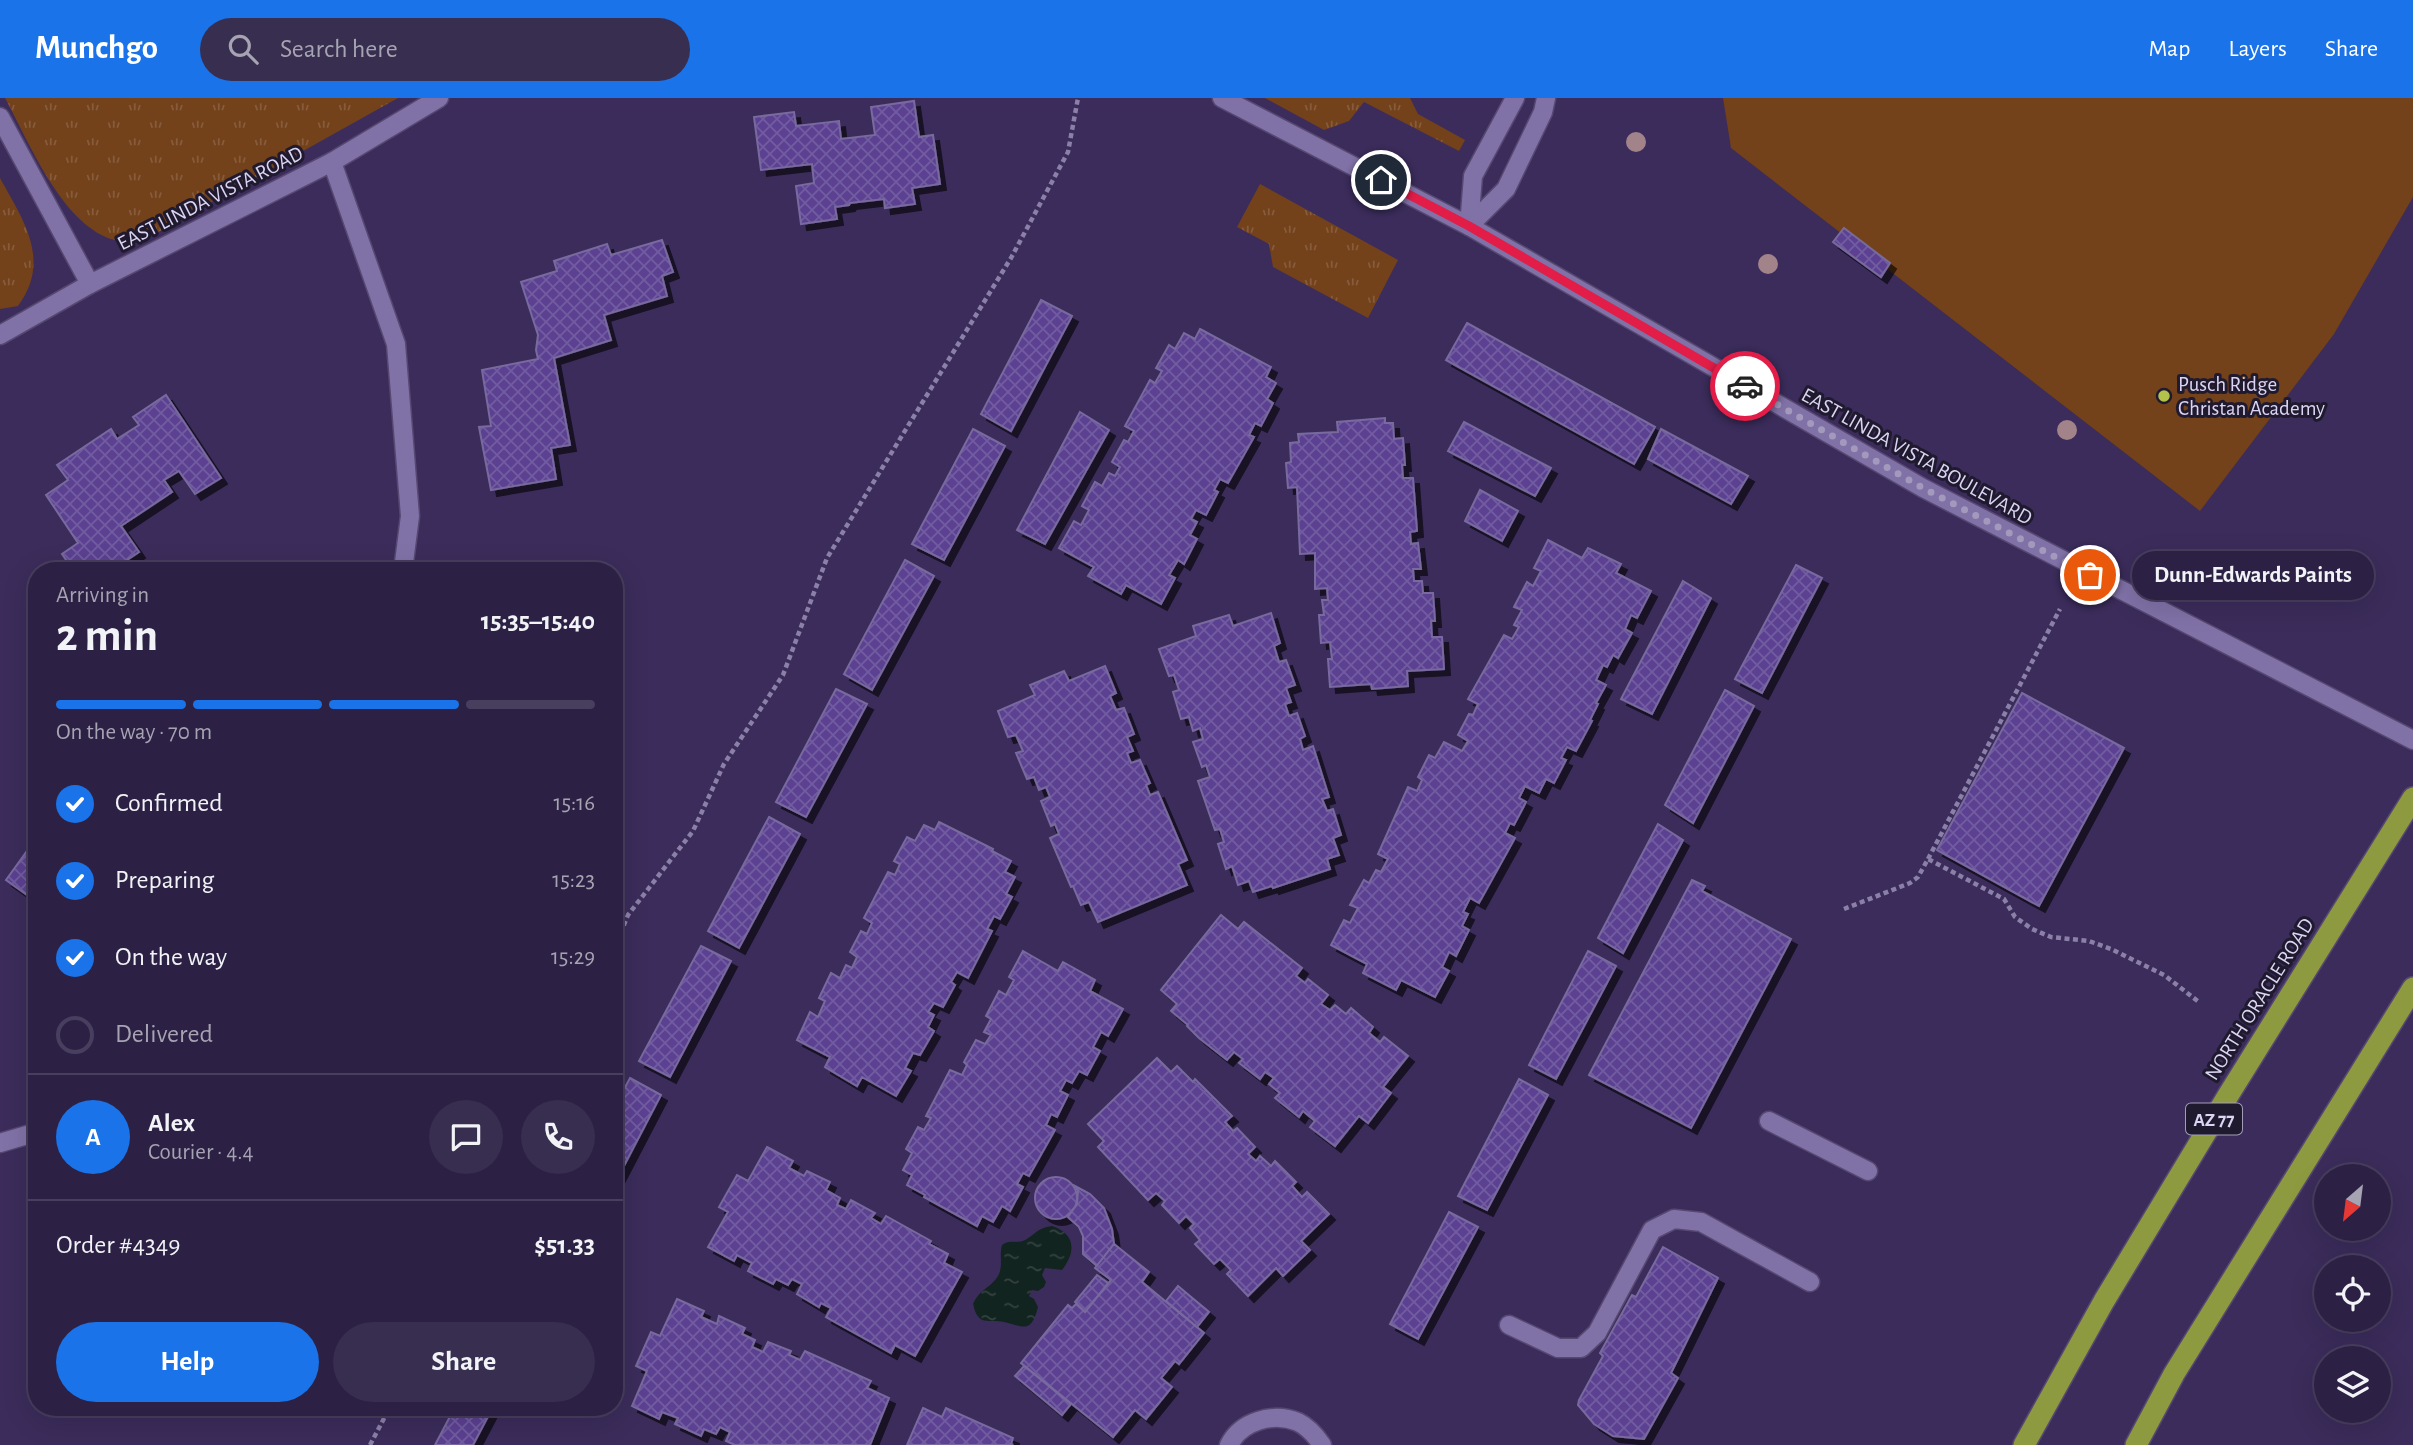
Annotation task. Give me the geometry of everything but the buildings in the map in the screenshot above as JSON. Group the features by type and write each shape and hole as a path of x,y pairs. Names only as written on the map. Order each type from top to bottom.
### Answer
{"highway":[{"name":"NORTH ORACLE ROAD","path":"2024,1445 2118,1278 2413,798"},
{"path":"2136,1445 2174,1374 2413,988"}],"street":[{"name":"EAST LINDA VISTA ROAD","path":"0,335 90,284 332,162 439,98"},
{"name":"EAST LINDA VISTA BOULEVARD","path":"1222,98 1469,226 1923,488 2413,740"},
{"path":"1469,226 1473,176 1515,98"},
{"path":"1469,226 1506,189 1543,112 1546,98"},
{"path":"0,117 90,284"},
{"path":"332,162 396,344 410,516 404,562"},
{"path":"1769,1121 1868,1171"},
{"path":"0,1143 28,1135"},
{"path":"1509,1325 1558,1348 1581,1348 1597,1334 1652,1230 1674,1219 1701,1222 1810,1282"},
{"path":"1229,1445 1246,1426 1263,1419 1281,1418 1298,1423 1312,1432 1322,1445"}],"path":[{"path":"623,927 628,915 693,831 723,764 783,676 827,558 1011,258 1068,152 1078,98"},
{"path":"1844,909 1910,883 1918,877 2060,609"},
{"path":"1928,859 2004,899 2015,917 2032,929 2051,937 2089,941 2111,949 2164,975 2199,1002"},
{"path":"370,1445 385,1416"}],"green space":[{"path":"5,98 398,98 153,235 122,241 93,230 62,199 48,179"},
{"path":"1265,98 1410,98 1418,114 1465,140 1459,151 1364,102 1349,121 1324,130"},
{"path":"1723,98 2413,98 2413,197 2334,334 2200,511 1731,148"},
{"path":"0,178 25,225 33,256 33,272 28,289 18,306 0,309"},
{"path":"1260,184 1398,260 1368,318 1273,267 1269,244 1237,227"}],"water":[{"path":"1052,1226 1060,1229 1069,1239 1070,1257 1062,1270 1045,1268 1042,1275 1046,1282 1044,1287 1038,1291 1032,1290 1029,1296 1038,1307 1032,1322 1021,1326 981,1319 973,1304 999,1274 1002,1245 1025,1240"}],"way so far":[{"path":"1745,386 1923,488 2090,575"}],"place":[{"name":"Pusch Ridge Christan Academy","path":"2164,396"},
{"name":"Dunn-Edwards Paints","path":"2090,575"}],"route":[{"path":"1381,180 1469,226 1745,386"}]}
